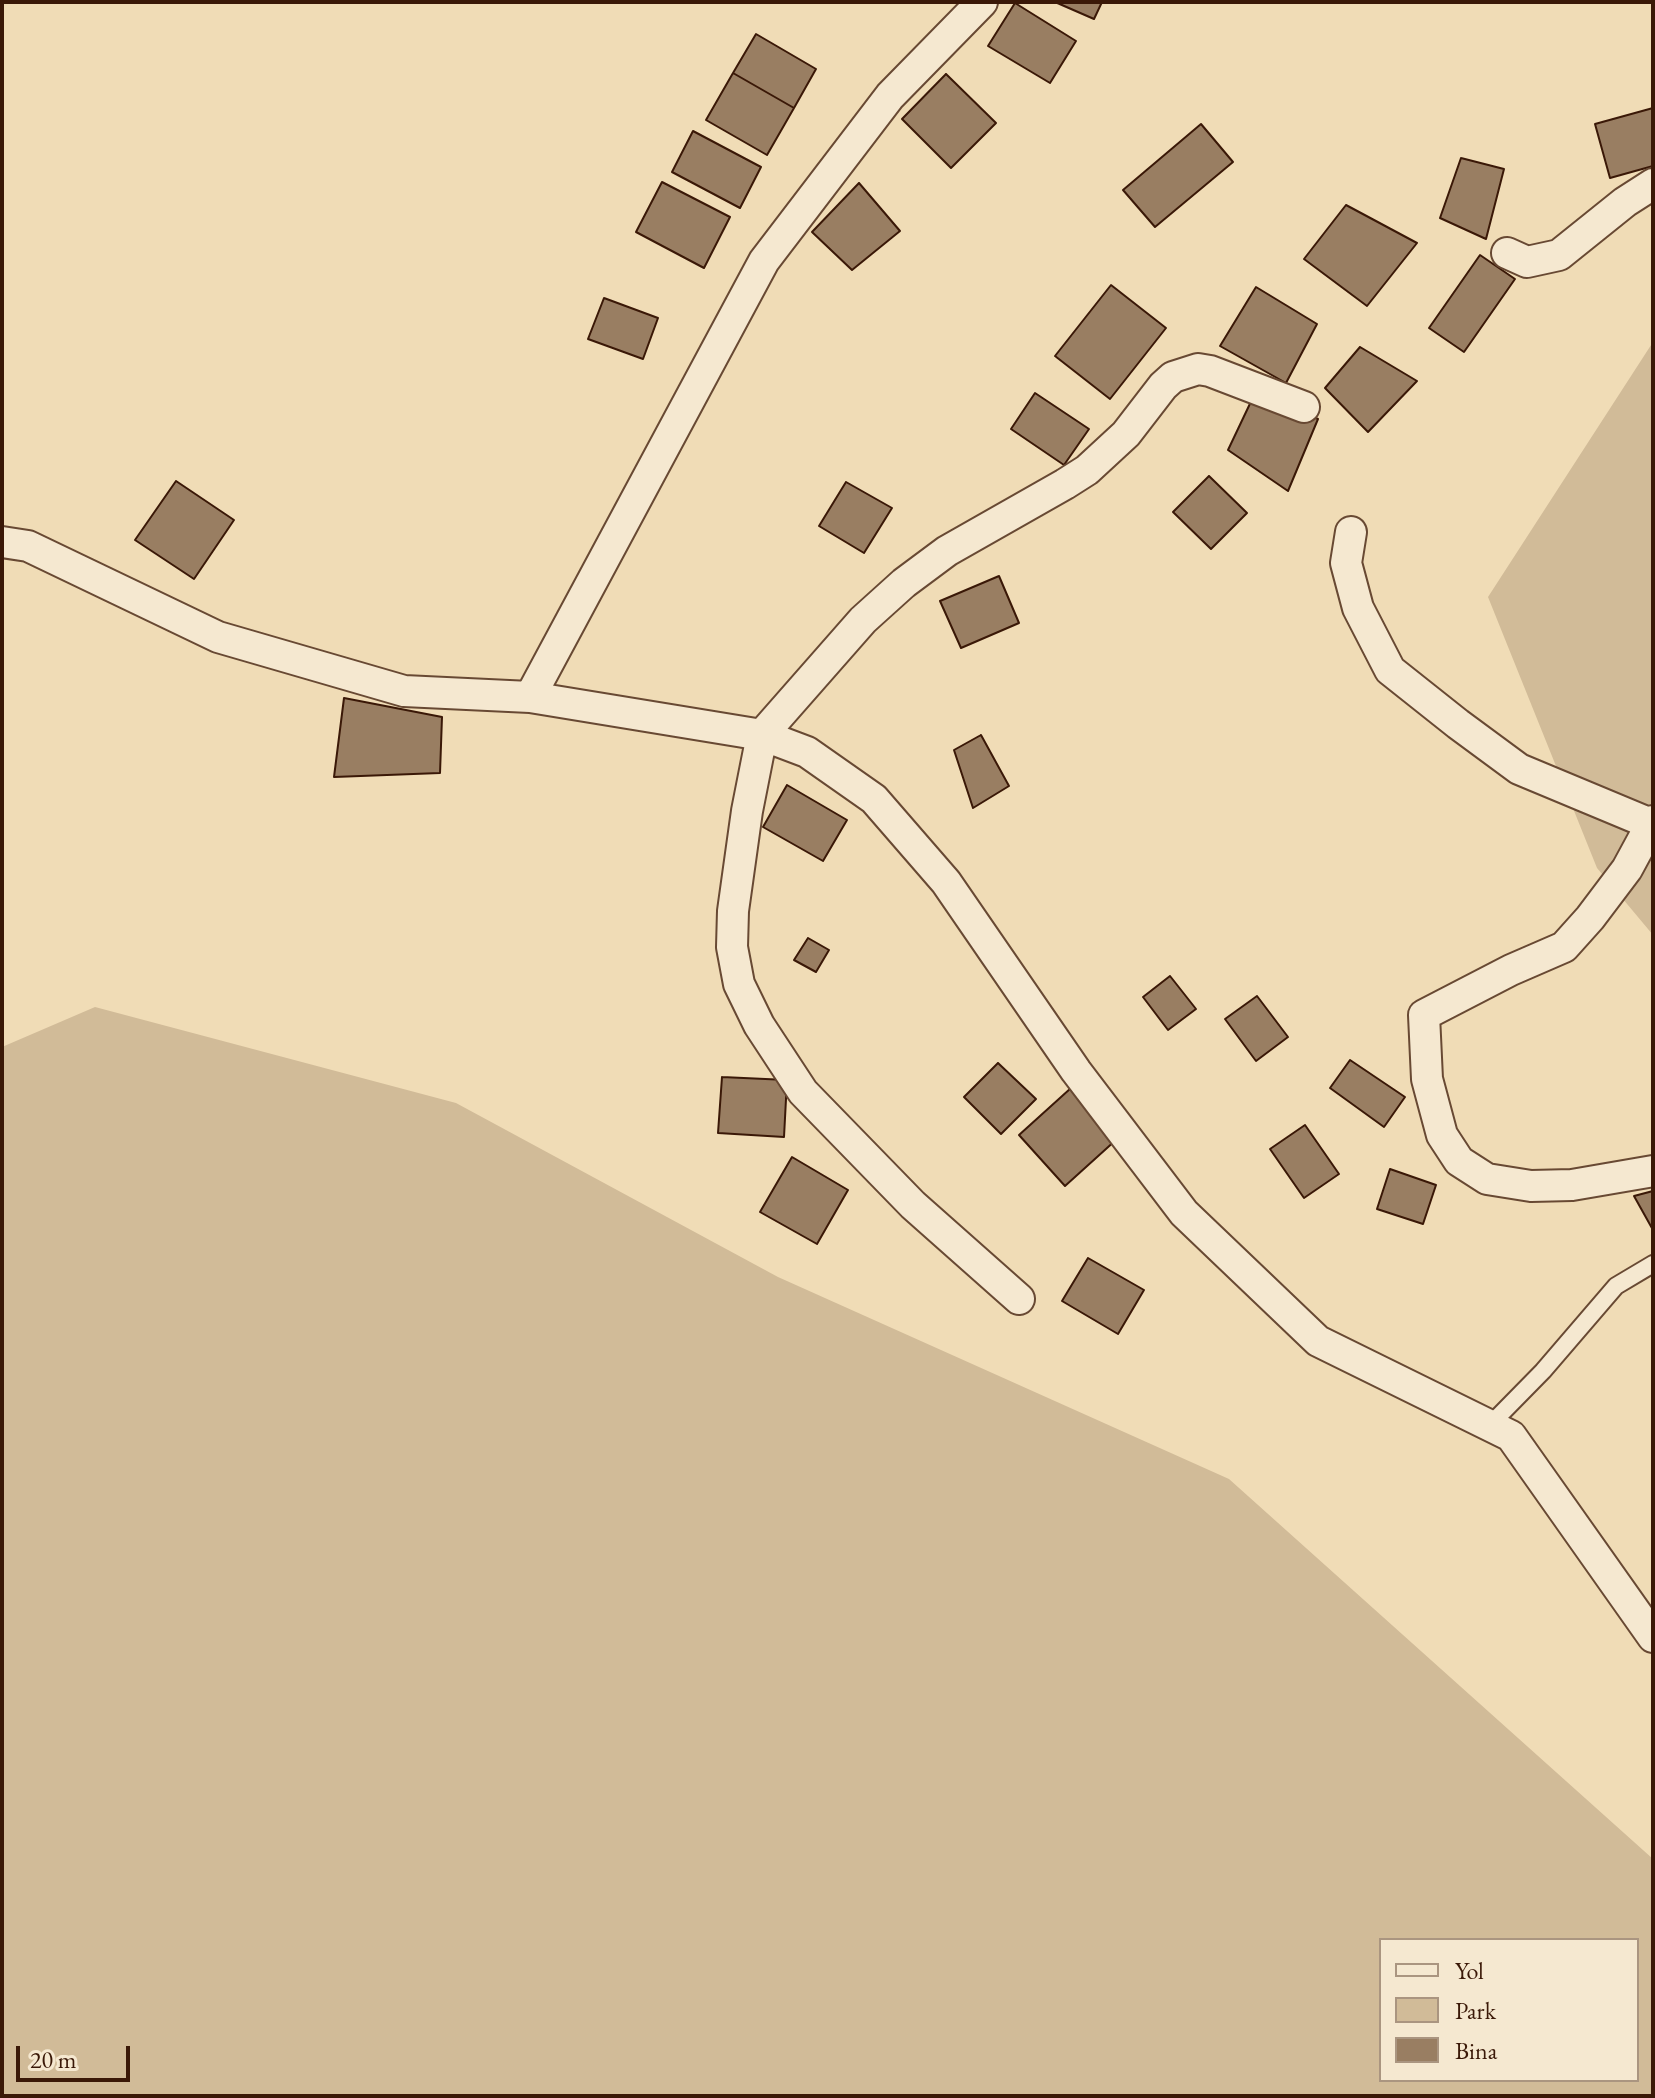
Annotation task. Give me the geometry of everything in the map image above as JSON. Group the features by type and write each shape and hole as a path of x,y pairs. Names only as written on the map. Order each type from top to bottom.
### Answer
{"street":[{"path":"530,697 764,261 890,96 982,2"},
{"path":"1507,253 1527,262 1559,255 1625,202 1653,184"},
{"path":"1019,1299 913,1205 803,1092 759,1025 739,984 732,947 733,911 747,811 762,735 863,620 904,583 947,551 1087,470 1126,434 1173,377 1198,369 1210,371 1304,407"},
{"path":"1351,532 1346,563 1358,608 1390,670 1519,769 1652,823 1627,869 1564,947 1511,970 1424,1015 1427,1079 1442,1135 1459,1161 1487,1179 1531,1186 1572,1185 1653,1171"},
{"path":"2,542 28,546 218,637 404,691 530,697 762,735 807,752 874,799 946,882 1076,1071 1184,1213 1318,1341 1511,1436 1653,1637"}],"lane":[{"path":"1490,1425 1543,1371 1616,1286 1653,1264"}],"green space":[{"path":"1653,342 1653,935 1597,868 1488,597"},
{"path":"95,1007 456,1103 778,1277 1229,1479 1653,1859 1653,2096 2,2096 2,1047"}],"building":[{"path":"1055,2 1102,2 1094,19"},
{"path":"1015,3 1076,41 1050,83 988,46"},
{"path":"756,34 816,69 794,108 733,73"},
{"path":"733,73 794,108 767,155 706,120"},
{"path":"946,74 996,123 951,168 902,119"},
{"path":"1653,108 1653,166 1610,178 1595,124"},
{"path":"1201,124 1233,162 1155,227 1123,190"},
{"path":"693,131 761,167 740,208 672,172"},
{"path":"1461,158 1504,169 1486,239 1440,218"},
{"path":"662,182 730,217 704,268 636,232"},
{"path":"859,183 900,231 852,270 812,232"},
{"path":"1346,205 1417,243 1367,306 1304,259"},
{"path":"1480,255 1515,279 1464,352 1429,328"},
{"path":"1111,285 1166,328 1110,399 1055,356"},
{"path":"1256,287 1317,324 1286,383 1220,346"},
{"path":"604,298 658,318 643,359 588,339"},
{"path":"1360,347 1417,381 1368,432 1325,388"},
{"path":"1256,391 1318,419 1288,491 1228,450"},
{"path":"1035,393 1089,429 1064,465 1011,429"},
{"path":"1209,476 1247,513 1211,549 1173,512"},
{"path":"176,481 234,520 194,579 135,540"},
{"path":"846,482 892,508 864,553 819,526"},
{"path":"999,576 1019,623 961,648 940,601"},
{"path":"344,698 442,717 440,773 334,777"},
{"path":"981,735 1009,786 973,808 954,750"},
{"path":"787,785 847,820 823,861 763,827"},
{"path":"808,938 829,950 816,972 794,960"},
{"path":"1170,976 1196,1009 1168,1030 1143,997"},
{"path":"1257,996 1288,1037 1256,1061 1225,1019"},
{"path":"1350,1060 1405,1097 1384,1127 1330,1088"},
{"path":"998,1063 1036,1099 1001,1134 964,1097"},
{"path":"722,1077 787,1080 784,1137 718,1133"},
{"path":"1071,1088 1117,1139 1065,1186 1019,1135"},
{"path":"1305,1125 1339,1174 1304,1198 1270,1149"},
{"path":"792,1157 848,1190 817,1244 760,1212"},
{"path":"1390,1169 1436,1185 1423,1224 1377,1209"},
{"path":"1653,1191 1653,1230 1634,1196"},
{"path":"1088,1258 1144,1290 1118,1334 1062,1301"}]}
